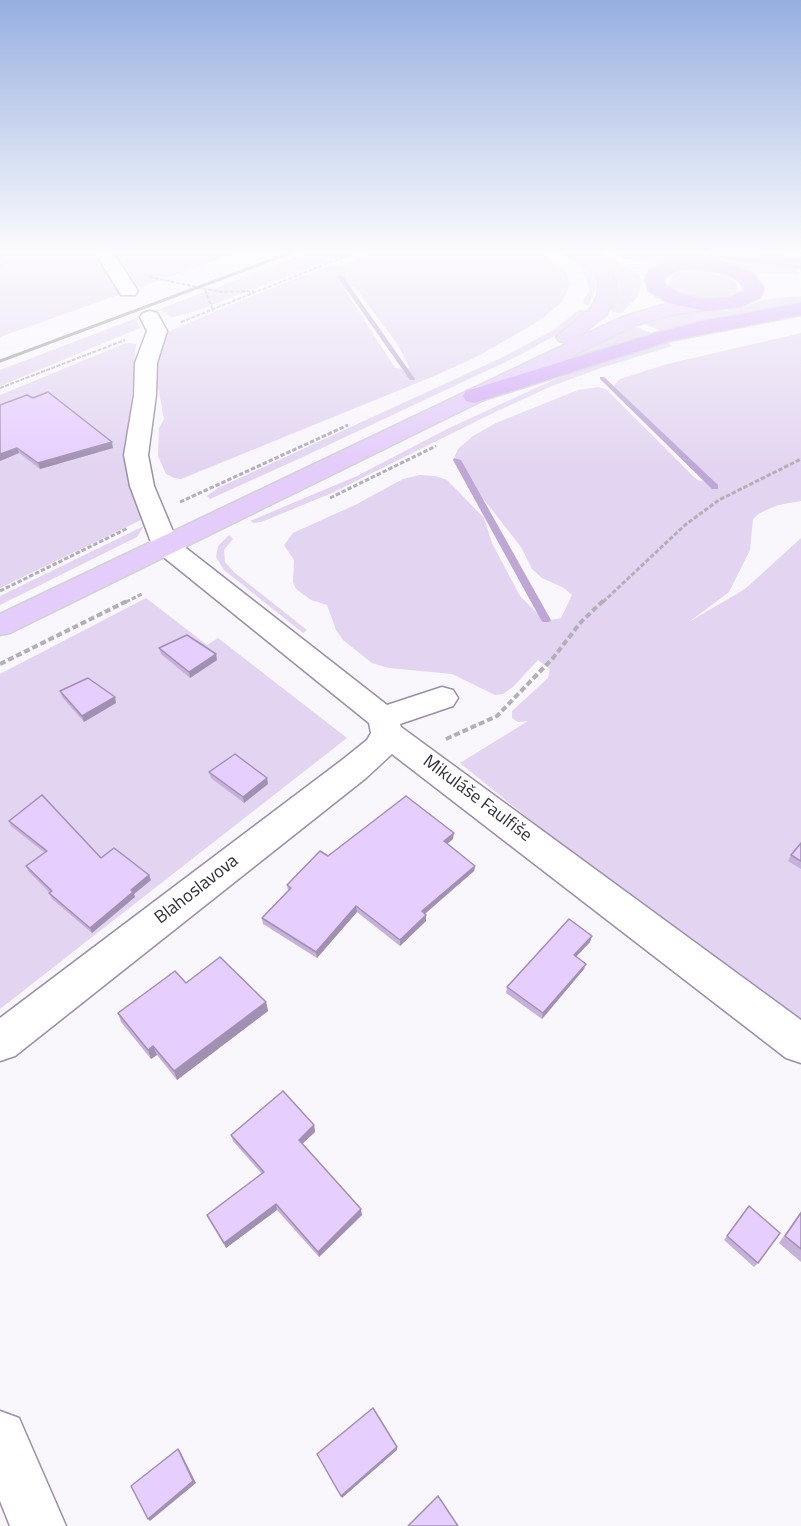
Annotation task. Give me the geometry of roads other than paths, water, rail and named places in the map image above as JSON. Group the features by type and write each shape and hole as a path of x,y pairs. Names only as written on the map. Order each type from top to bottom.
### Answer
{"highway":[{"path":"474,396 663,337 718,324"}],"main road":[{"path":"474,396 584,324"},
{"path":"0,626 622,324"}],"street":[{"path":"153,324 146,363 145,395 136,455 142,486 165,545"},
{"name":"Mikuláše Faulfiše","path":"165,545 385,725 799,1039"},
{"path":"385,725 442,698"},
{"name":"Blahoslavova","path":"0,1042 354,769 379,748 385,725"},
{"path":"0,1437 38,1526"}],"waterway":[{"path":"374,324 412,379"},
{"path":"602,378 715,487"},
{"path":"457,460 546,620"}],"railway":[{"path":"0,361 99,324"}]}
